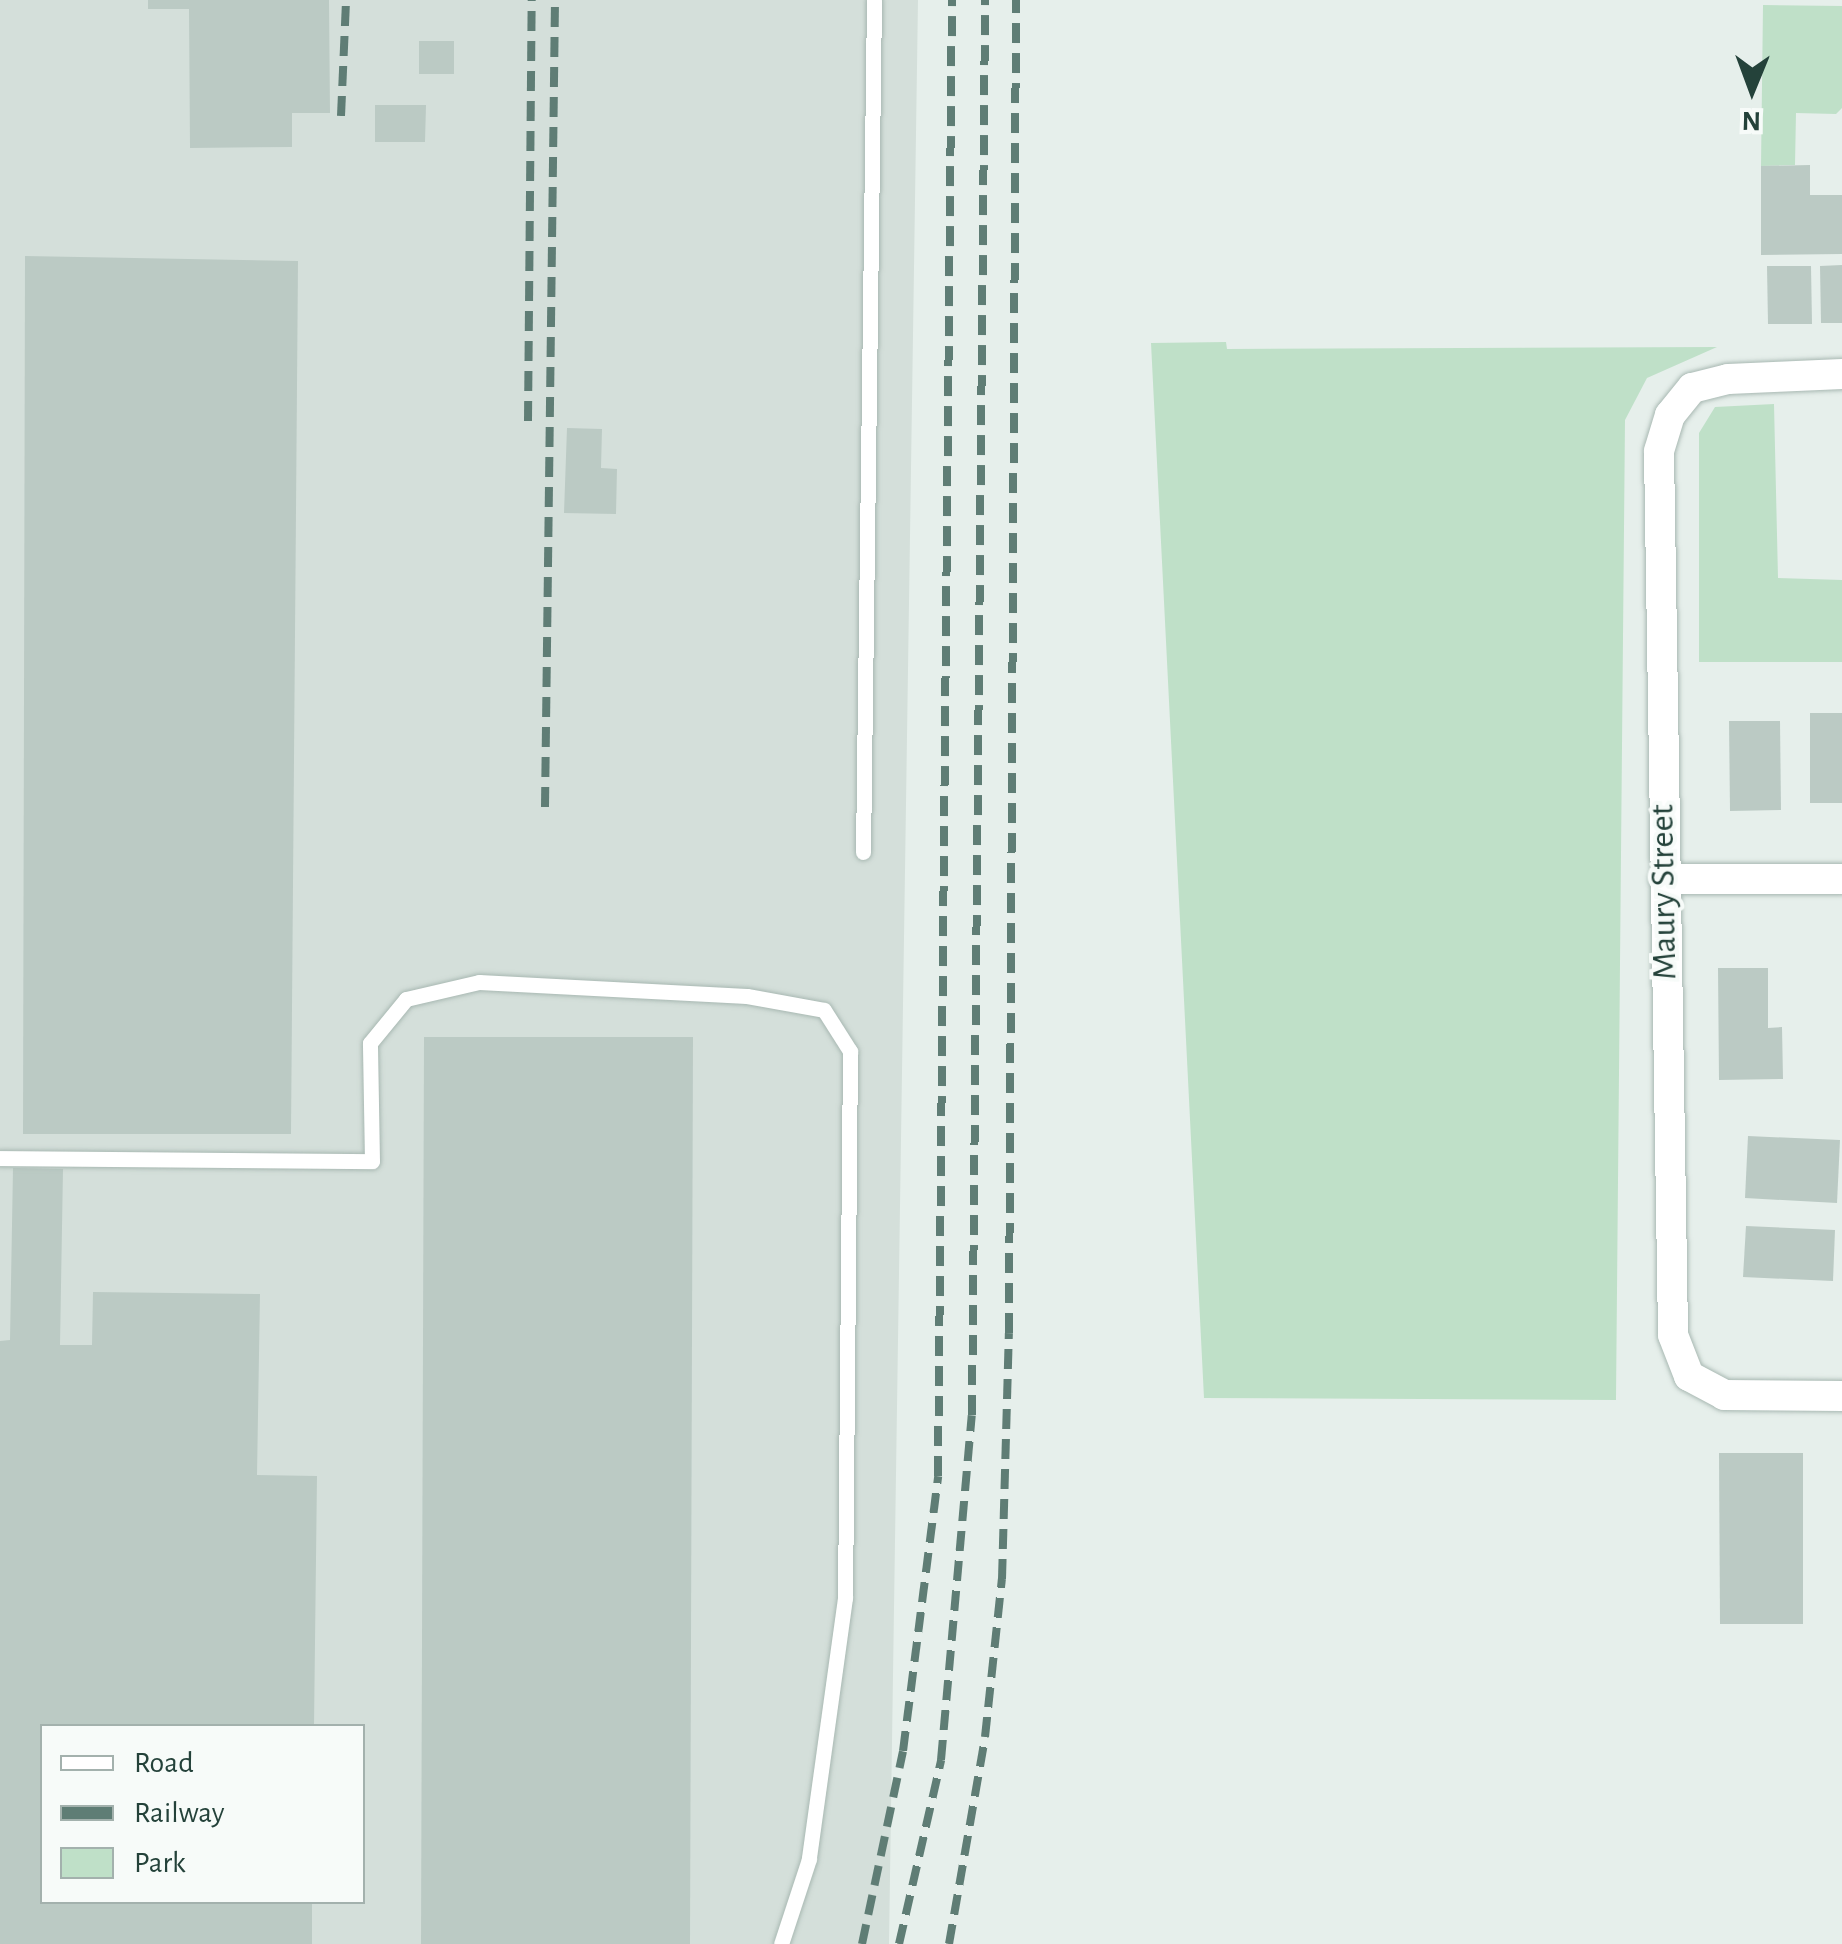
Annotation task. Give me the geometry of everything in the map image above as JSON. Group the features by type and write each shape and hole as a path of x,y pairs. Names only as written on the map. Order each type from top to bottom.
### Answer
{"street":[{"name":"Maury Street","path":"1842,374 1728,379 1692,388 1676,407 1660,450 1672,1336 1689,1376 1724,1394 1842,1396"},
{"path":"1664,879 1842,879"}],"lane":[{"path":"863,852 874,0"},
{"path":"0,1158 372,1161 370,1043 406,999 480,982 747,996 824,1010 850,1052 845,1598 809,1859 782,1944"}],"shaded area":[{"path":"0,0 918,0 889,1944 0,1944"}],"green space":[{"path":"1763,5 1842,6 1842,108 1836,114 1796,113 1795,165 1761,166"},
{"path":"1226,342 1227,349 1717,347 1647,378 1625,420 1616,1400 1204,1398 1151,343"},
{"path":"1774,404 1778,578 1842,580 1842,662 1699,662 1699,433 1715,407"}],"building":[{"path":"148,0 329,0 330,113 292,113 292,147 190,148 189,9 148,9"},
{"path":"419,41 454,41 454,74 419,74"},
{"path":"375,105 426,105 425,142 375,142"},
{"path":"1810,165 1810,195 1842,195 1842,254 1761,255 1761,166"},
{"path":"25,256 298,261 291,1134 23,1134"},
{"path":"1842,265 1842,323 1821,323 1820,266"},
{"path":"1767,266 1811,266 1812,324 1768,324"},
{"path":"567,428 602,429 601,468 617,469 616,514 564,513"},
{"path":"1810,713 1842,713 1842,803 1810,803"},
{"path":"1729,721 1780,721 1781,810 1730,811"},
{"path":"1718,968 1768,968 1768,1028 1782,1027 1783,1079 1719,1080"},
{"path":"424,1037 693,1037 690,1944 421,1944"},
{"path":"1748,1136 1840,1140 1837,1203 1745,1198"},
{"path":"13,1168 63,1169 60,1345 92,1345 93,1292 260,1294 257,1475 317,1476 314,1724 40,1724 40,1904 312,1904 312,1944 0,1944 0,1341 10,1340"},
{"path":"1746,1226 1835,1230 1833,1281 1743,1277"},
{"path":"1719,1453 1803,1453 1803,1624 1720,1624"}],"railway":[{"path":"341,116 346,0"},
{"path":"528,421 532,0"},
{"path":"545,807 555,0"},
{"path":"862,1944 903,1751 938,1476 952,0"},
{"path":"899,1944 941,1760 972,1415 985,0"},
{"path":"949,1944 985,1737 1002,1579 1009,1333 1016,0"}]}
